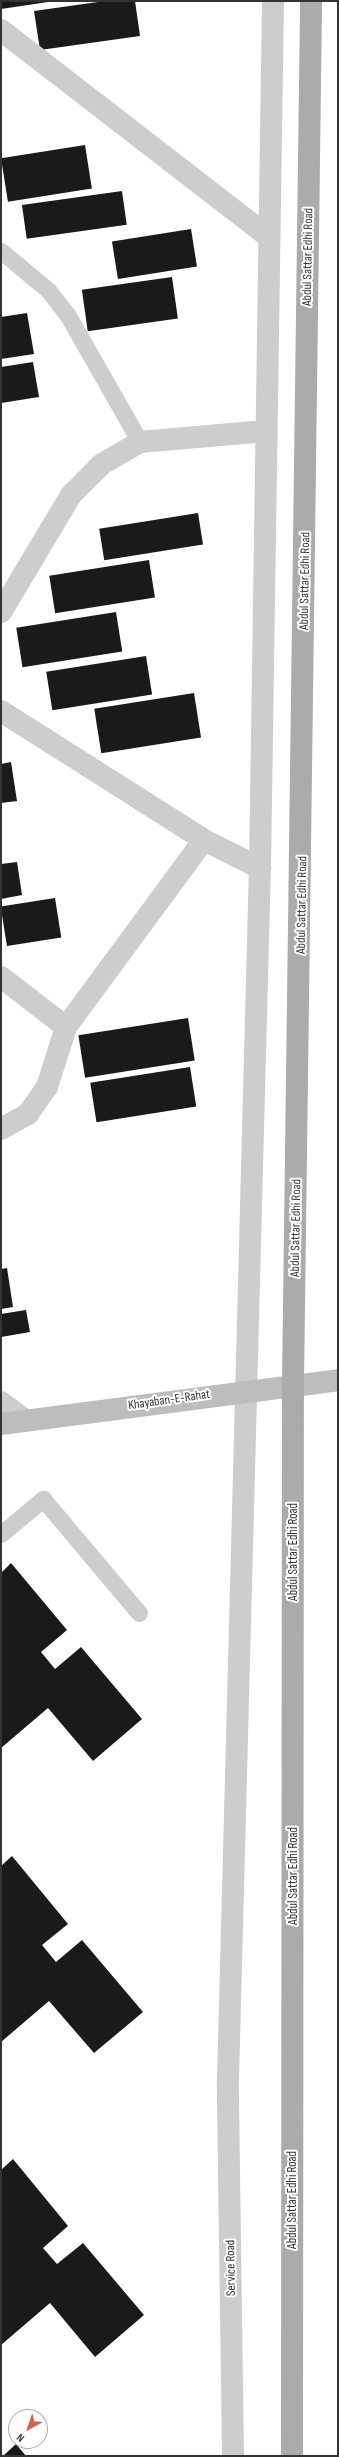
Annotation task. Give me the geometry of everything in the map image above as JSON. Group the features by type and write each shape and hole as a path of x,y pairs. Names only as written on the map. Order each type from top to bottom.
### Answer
{"main road":[{"name":"Abdul Sattar Edhi Road","path":"292,2456 293,1383 311,1"}],"street":[{"name":"Service Road","path":"233,2456 228,2079 248,1389 260,868 273,1"},
{"path":"1,30 269,237"},
{"path":"1,612 71,496 102,464 140,442 266,431"},
{"path":"1,711 204,840 260,868"},
{"path":"1,1129 28,1114 47,1086 66,1027 204,840"},
{"path":"1,977 66,1027"},
{"name":"Khayaban-E-Rahat","path":"1,1424 293,1383 338,1380"},
{"path":"1,1402 25,1420"}],"lane":[{"path":"1,251 48,290 67,314 140,442"},
{"path":"1,1534 43,1499 139,1613"}],"building":[{"path":"1,1 48,1 48,2 1,9"},
{"path":"105,1 135,1 140,36 40,50 34,11"},
{"path":"85,145 92,188 8,202 1,158"},
{"path":"122,191 127,225 27,239 22,205"},
{"path":"191,229 197,267 118,279 112,242"},
{"path":"172,277 178,319 88,331 82,290"},
{"path":"27,313 34,354 1,359 1,317"},
{"path":"33,362 39,397 1,403 1,367"},
{"path":"198,513 203,545 104,560 99,529"},
{"path":"149,560 155,598 55,613 49,576"},
{"path":"116,612 122,652 23,667 16,628"},
{"path":"146,656 152,695 52,710 46,672"},
{"path":"194,693 201,737 101,753 94,709"},
{"path":"11,762 17,801 1,803 1,764"},
{"path":"17,862 22,895 1,899 1,864"},
{"path":"55,898 61,938 7,946 1,907"},
{"path":"188,1018 195,1060 85,1078 78,1035"},
{"path":"190,1067 196,1107 97,1122 90,1083"},
{"path":"7,1268 13,1307 1,1309 1,1269"},
{"path":"26,1310 30,1332 1,1337 1,1314"},
{"path":"11,1563 67,1630 41,1652 55,1669 81,1647 142,1719 93,1761 48,1708 1,1748 1,1573"},
{"path":"12,1856 68,1924 42,1945 56,1962 82,1940 143,2012 94,2053 49,2001 1,2042 1,1866"},
{"path":"13,2159 68,2226 43,2248 57,2264 83,2243 144,2315 95,2357 50,2303 1,2345 1,2170"},
{"path":"11,2449 20,2449 26,2456 3,2456"}]}
